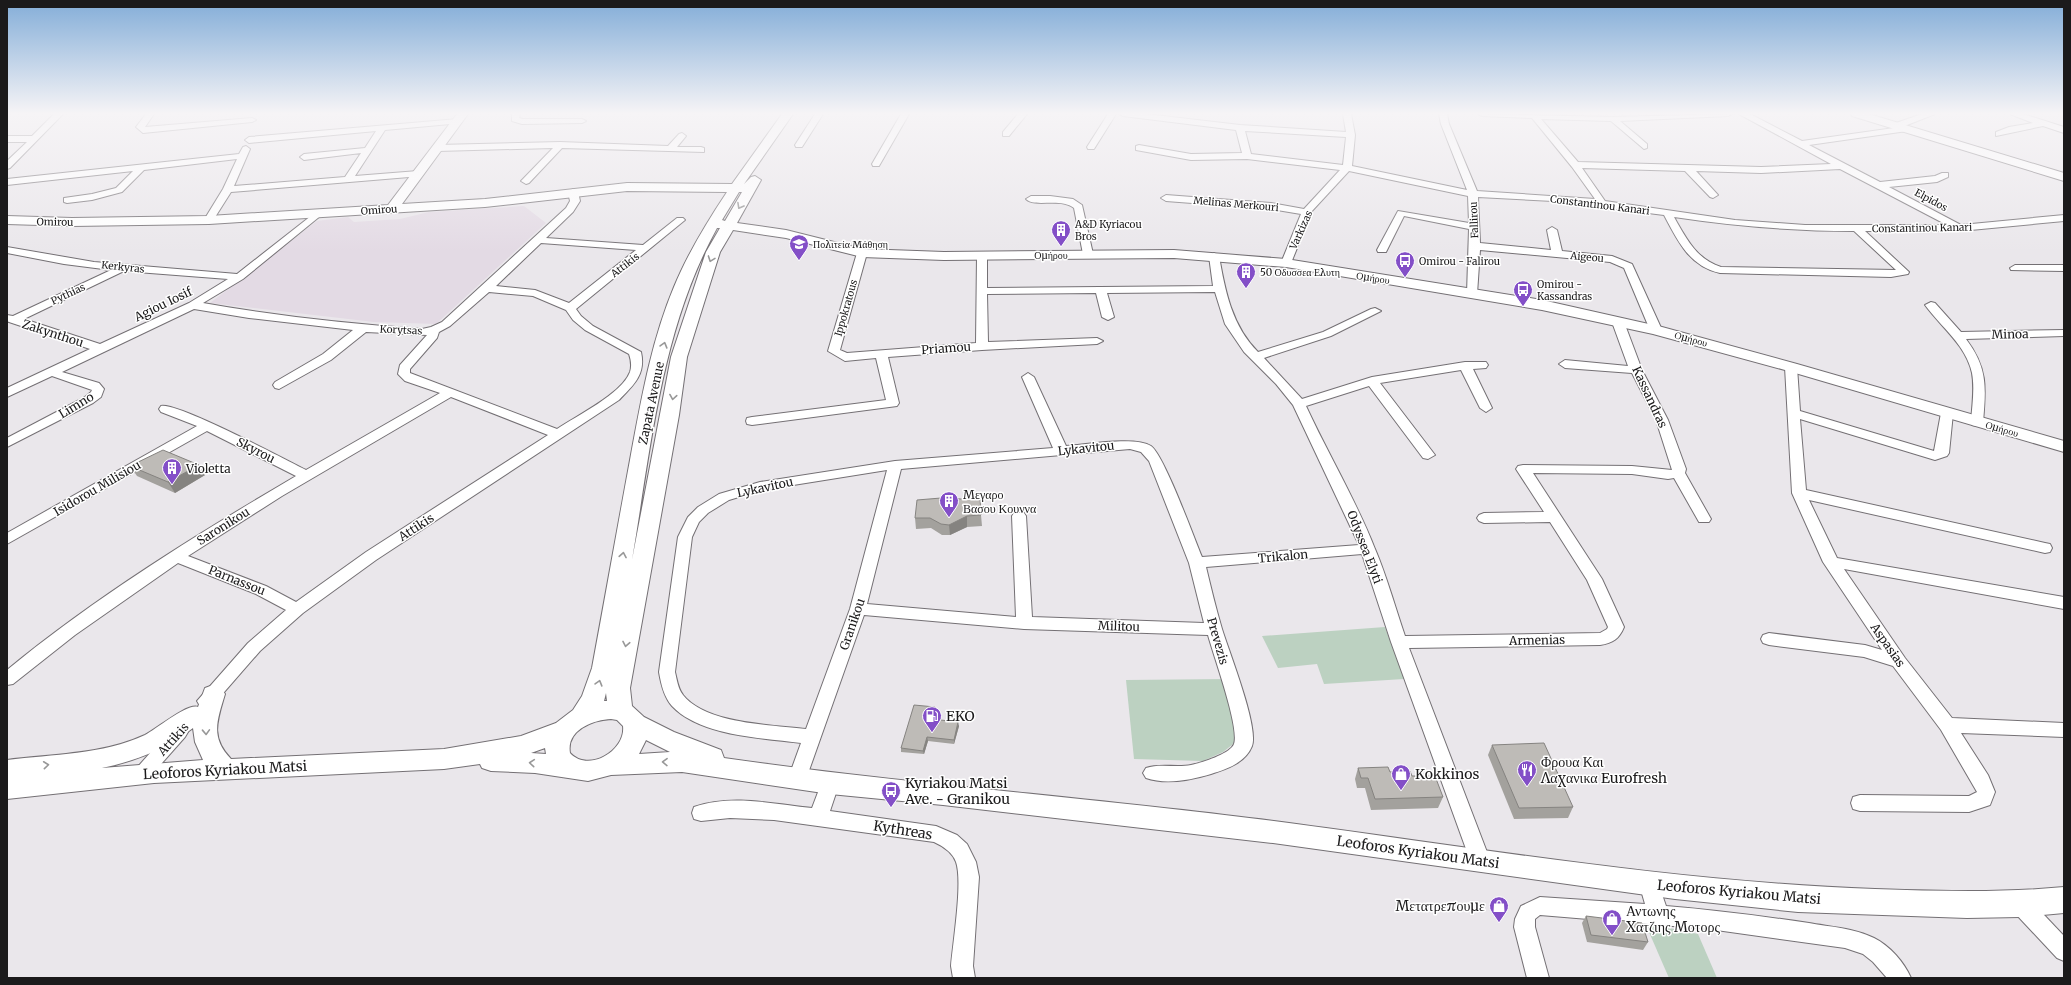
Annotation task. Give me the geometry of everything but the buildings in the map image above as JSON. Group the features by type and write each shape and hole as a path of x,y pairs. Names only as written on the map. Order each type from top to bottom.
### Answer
{"main road":[{"path":"392,209 428,160"},
{"name":"Zapata Avenue","path":"628,717 618,698 618,688 670,416 679,356 722,223 735,188 755,160"},
{"name":"Zapata Avenue","path":"573,723 593,698 603,668 654,380 676,303 691,265 770,160"},
{"path":"2007,160 2064,177"},
{"name":"Omirou","path":"7,220 72,222 209,220 316,215 491,203 574,192 644,186 750,188"},
{"name":"Ομήρου","path":"722,223 786,234 862,252 982,256 1088,254 1214,256 1286,263 1542,305 1656,330 1791,367 2064,447"},
{"path":"213,694 207,716 206,739 209,750 225,769"},
{"name":"Leoforos Kyriakou Matsi","path":"444,759 519,748 551,737 573,723 602,710 628,717 671,743 773,774"},
{"path":"7,770 80,761 128,752 166,736 194,715"},
{"name":"Leoforos Kyriakou Matsi","path":"609,765 618,760 632,745 636,737 628,717"},
{"path":"570,768 564,764 557,751 560,736 573,723"},
{"name":"Leoforos Kyriakou Matsi","path":"7,788 141,774 444,759 513,762 589,770 609,765 682,762 773,774 830,784 943,794 1272,832 1649,883 1798,899 1967,905 2020,904 2064,900"}],"street":[{"path":"7,182 204,160"},
{"path":"209,220 228,189 242,160"},
{"path":"349,178 361,160"},
{"path":"526,181 546,160"},
{"path":"876,164 878,160"},
{"name":"Constantinou Kanari","path":"1280,160 1347,168 1474,194 1602,204 1735,223 1858,230 1960,228 2062,220"},
{"path":"1347,168 1348,160"},
{"path":"1460,160 1474,194"},
{"path":"1571,160 1602,204"},
{"name":"Elpidos","path":"1832,160 1960,228"},
{"path":"1575,165 1761,170 1843,166"},
{"path":"67,200 97,196 119,190 143,166"},
{"path":"1687,167 1713,195"},
{"name":"Varkizas","path":"1286,263 1307,212 1347,168"},
{"path":"228,189 349,178 418,174"},
{"path":"1880,185 1937,179 1945,175"},
{"name":"Korytsas","path":"193,305 249,315 363,328 422,332 434,330 446,324 487,288 570,210 575,201 574,192"},
{"name":"Fallirou","path":"1472,294 1475,246 1474,194"},
{"name":"Melinas Merkouri","path":"1166,198 1271,206 1307,212"},
{"path":"1031,199 1058,199 1076,204 1079,207 1088,254"},
{"path":"1382,250 1401,213 1475,227"},
{"path":"1668,214 1696,260 1710,268 1720,270 1883,273 1904,272 1858,230"},
{"name":"Agiou Iosif","path":"7,393 99,348 193,305 239,277 316,215"},
{"name":"Attikis","path":"570,308 680,220"},
{"path":"1552,230 1557,254"},
{"path":"538,240 646,248"},
{"name":"Aigeou","path":"1475,246 1612,259 1622,262 1628,266 1656,330"},
{"name":"Kerkyras","path":"7,250 32,256 123,268 239,277"},
{"name":"Ippokratous","path":"845,356 834,351 862,252"},
{"name":"Priamou","path":"845,356 982,346 982,256"},
{"name":"Odyssea Elyti","path":"1214,256 1219,289 1231,324 1248,349 1257,356 1299,404 1316,442 1342,490 1368,549 1399,642 1480,860"},
{"name":"Pythias","path":"10,319 123,268"},
{"path":"2015,268 2064,268"},
{"name":"Attikis","path":"141,774 254,647 296,608 371,556 615,397 634,377 638,362 635,352 589,328 577,318 570,308 535,294 487,288"},
{"path":"1100,289 1108,317"},
{"path":"982,291 1219,289"},
{"path":"1931,305 1971,355 1977,370 1980,387 1977,422"},
{"path":"1257,356 1327,334 1375,311"},
{"name":"Zakynthou","path":"10,319 99,348"},
{"name":"Kassandras","path":"1618,322 1636,370 1662,420 1679,469 1678,473 1704,519"},
{"path":"279,385 327,357 363,328"},
{"path":"434,330 433,336 404,368 404,374 409,378 450,392 558,434"},
{"name":"Minoa","path":"1957,336 2064,333"},
{"path":"982,346 1097,341"},
{"path":"752,421 893,403 881,353"},
{"path":"1565,364 1636,370"},
{"path":"1299,404 1372,381 1465,366 1482,365"},
{"path":"1465,366 1486,408"},
{"name":"Aspasias","path":"1791,367 1796,465 1799,493 1831,562 1899,662 1946,725 1981,780 1986,792 1983,799 1969,804 1860,803"},
{"name":"Limno","path":"7,443 89,400 97,394 98,389 95,386 51,372"},
{"path":"1028,376 1061,450"},
{"path":"1372,381 1428,455"},
{"name":"Saronikou","path":"7,679 90,615 175,556 306,475 450,392"},
{"name":"Skyrou","path":"165,408 207,426 306,475"},
{"path":"1794,413 1935,456 1942,453 1947,413"},
{"name":"Isidorou Milisiou","path":"7,539 207,426"},
{"name":"Lykavitou","path":"811,737 714,722 690,712 674,696 670,687 667,672 686,537 693,520 703,510 724,497 740,491 773,483 895,465 1125,445 1146,449"},
{"name":"Prevezis","path":"1146,449 1155,460 1197,563 1214,629 1241,718 1244,737 1242,745 1232,758 1211,768 1180,774 1152,773"},
{"name":"Granikou","path":"797,779 858,609 895,465"},
{"path":"1554,517 1523,469 1632,470 1668,475 1678,473"},
{"path":"1799,493 2045,548"},
{"path":"1019,516 1024,623"},
{"path":"1484,518 1554,517"},
{"name":"Armenias","path":"1399,642 1608,638 1614,633 1616,627 1594,579 1554,517"},
{"name":"Trikalon","path":"1197,563 1368,549"},
{"name":"Parnassou","path":"175,556 261,590 296,608"},
{"path":"1831,562 2064,603"},
{"name":"Militou","path":"858,609 1024,623 1214,629"},
{"path":"1769,639 1866,651 1899,662"},
{"path":"1946,725 2064,730"},
{"path":"818,817 830,784"},
{"name":"Kythreas","path":"701,813 745,808 923,831 949,839 957,845 966,860 969,877 962,966 964,978"},
{"path":"1649,883 1658,915"},
{"path":"2020,904 2064,951"},
{"path":"1538,978 1523,925 1526,914 1532,908 1540,906 1658,915 1784,928 1865,944 1875,951 1895,971"}],"shaded area":[{"path":"524,206 546,223 436,324 374,322 210,303 317,221 348,217 354,222 400,219 429,212"}],"green space":[{"path":"1385,627 1404,679 1324,684 1317,664 1278,668 1262,636"},
{"path":"1229,679 1237,741 1223,752 1203,761 1134,759 1126,680"},
{"path":"1645,923 1698,934 1717,978 1669,978"}],"place":[{"name":"A&D Kyriacou Bros","path":"1061,247"},
{"name":"Πολιτεία Μάθηση","path":"799,261"},
{"name":"Omirou - Falirou","path":"1405,278"},
{"name":"50 Οδυσσεα Ελυτη","path":"1246,289"},
{"name":"Omirou - Kassandras","path":"1523,307"},
{"name":"Violetta","path":"172,485"},
{"name":"Μεγαρο Βασου Κουννα","path":"949,518"},
{"name":"EKO","path":"932,733"},
{"name":"Φρουα Και Λαχανικα Eurofresh","path":"1527,787"},
{"name":"Kokkinos","path":"1401,791"},
{"name":"Kyriakou Matsi Ave. - Granikou","path":"891,808"},
{"name":"Μετατρεπουμε","path":"1499,923"},
{"name":"Αντωνης Χατζιης Μοτορς","path":"1612,936"}]}
